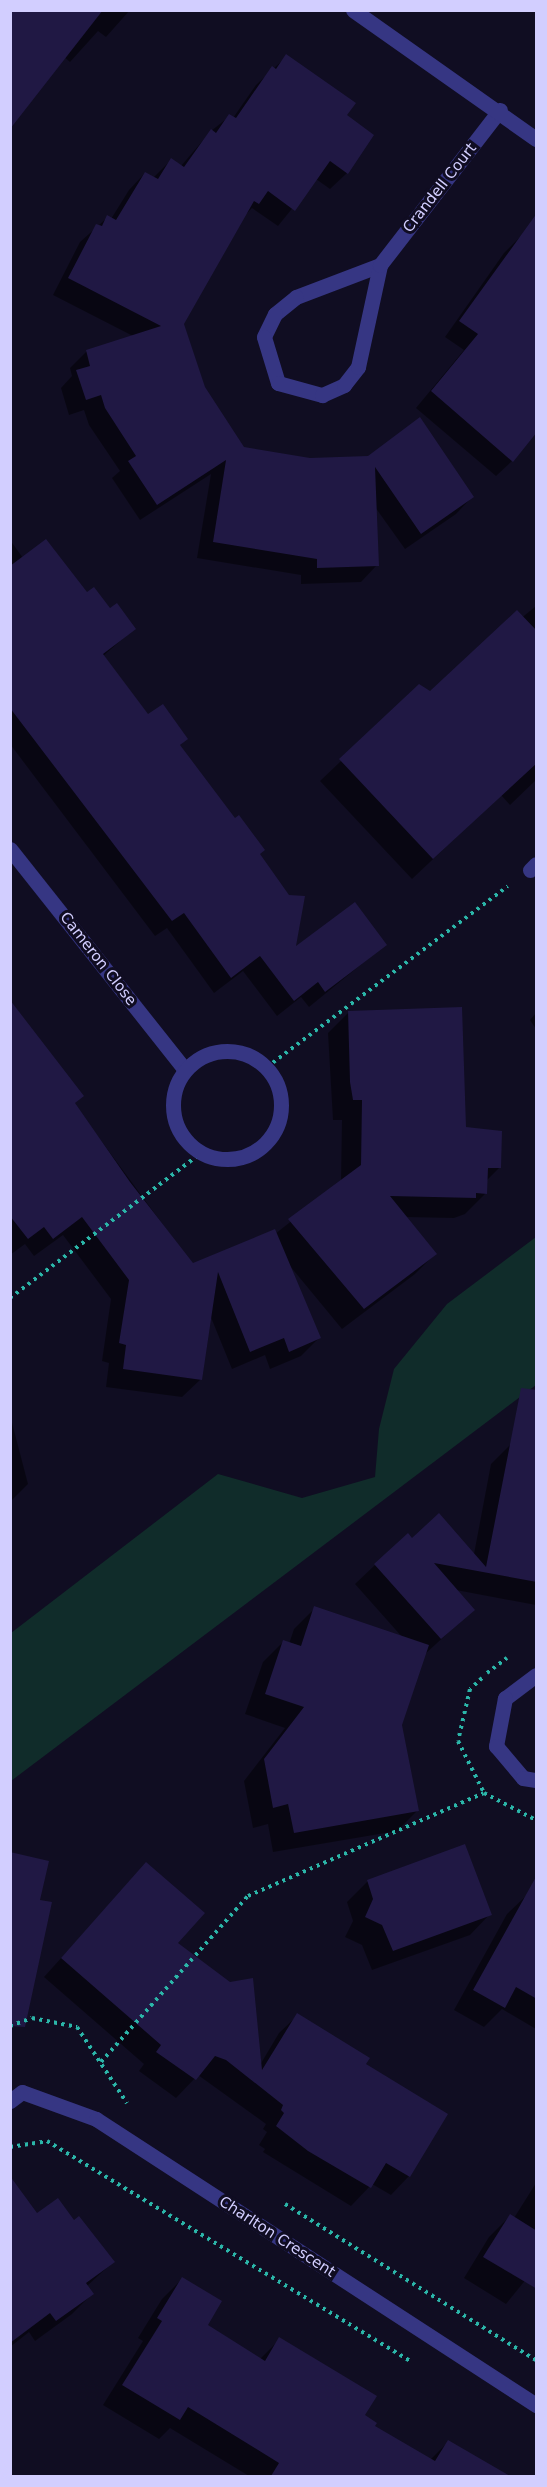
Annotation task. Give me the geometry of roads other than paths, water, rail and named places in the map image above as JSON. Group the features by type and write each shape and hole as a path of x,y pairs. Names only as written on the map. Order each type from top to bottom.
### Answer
{"street":[{"path":"353,10 500,110 537,139"},
{"name":"Crandell Court","path":"380,265 296,297 275,314 264,337 278,383 322,395 344,385 358,367 380,265 500,110"},
{"name":"Cameron Close","path":"10,849 185,1070"},
{"path":"216,1051 234,1051 267,1067 281,1098 275,1131 265,1144 234,1159 201,1153 179,1130 174,1115 173,1099 185,1070 216,1051"},
{"path":"537,1675 504,1698 496,1746 523,1778 537,1780"},
{"name":"Charlton Crescent","path":"10,2101 22,2092 96,2120 537,2405"}]}
